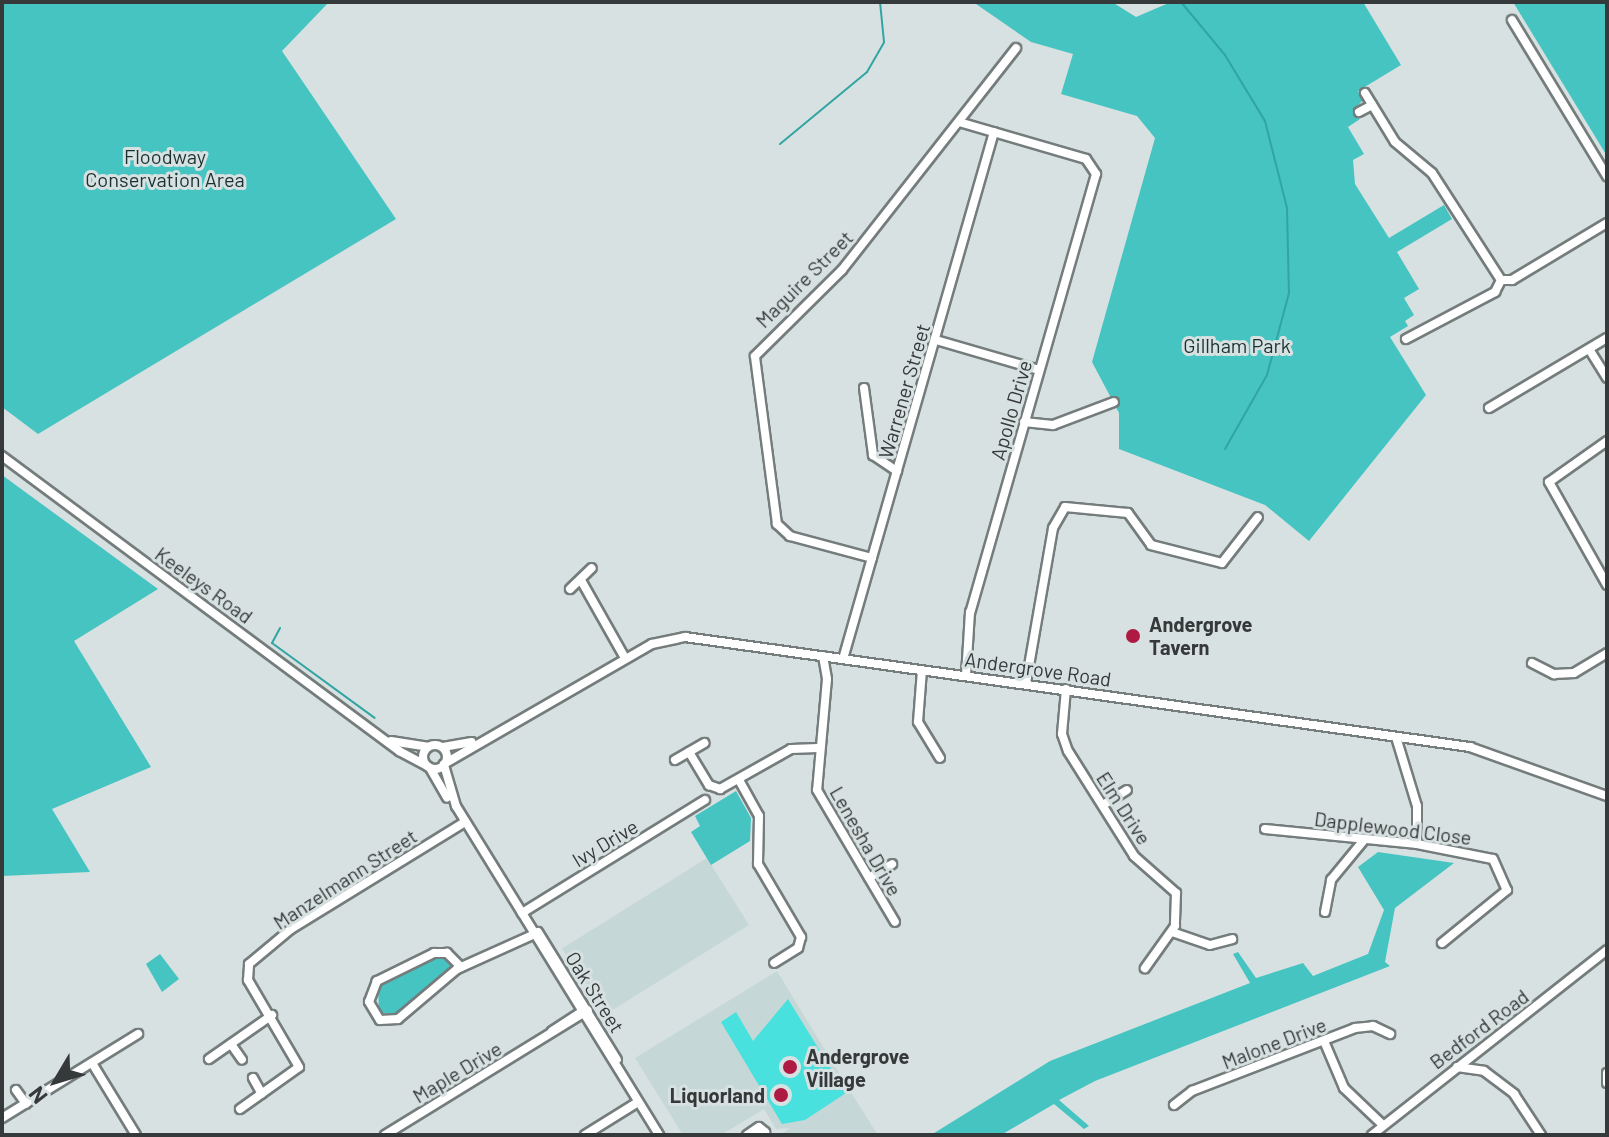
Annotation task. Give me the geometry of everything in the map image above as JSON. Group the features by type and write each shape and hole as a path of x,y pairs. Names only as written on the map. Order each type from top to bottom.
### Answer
{"street":[{"path":"1512,20 1607,176"},
{"name":"Maguire Street","path":"872,558 790,536 777,524 755,356 842,270 1016,48"},
{"path":"1365,93 1395,142 1432,173 1501,280"},
{"path":"1359,112 1372,105"},
{"path":"959,122 1086,159 1093,167 1102,161"},
{"name":"Warrener Street","path":"841,659 994,132"},
{"name":"Apollo Drive","path":"966,675 970,612 1093,167"},
{"path":"1501,280 1512,280 1607,223"},
{"path":"1406,339 1495,292 1501,280"},
{"path":"1489,408 1607,338"},
{"path":"936,340 1039,370"},
{"path":"1589,349 1607,378"},
{"path":"864,388 873,455 897,471"},
{"path":"1024,422 1053,425 1114,402"},
{"path":"1607,441 1549,482 1607,585"},
{"name":"Keeleys Road","path":"2,456 428,766"},
{"path":"1026,683 1053,528 1065,507 1128,513 1151,545 1222,563 1258,517"},
{"path":"570,589 582,582 592,568"},
{"path":"582,582 625,658"},
{"name":"Andergrove Road","path":"444,764 625,658 681,637 1396,737 1489,753 1607,796"},
{"path":"1532,663 1554,674 1574,673 1607,653"},
{"name":"Lenesha Drive","path":"823,656 827,679 818,748 818,794 895,922"},
{"name":"Lenesha Drive","path":"827,679 841,659"},
{"path":"922,670 918,722 940,758"},
{"name":"Elm Drive","path":"1066,689 1062,734 1134,856 1176,893 1172,932"},
{"path":"1396,737 1417,806 1417,844"},
{"name":"Keeleys Road","path":"387,739 409,749 428,747"},
{"name":"Andergrove Road","path":"428,747 481,740"},
{"path":"675,760 704,743"},
{"name":"Oak Street","path":"438,745 446,752 444,764 456,806"},
{"path":"428,747 428,766 444,764"},
{"path":"689,752 712,787 739,780 791,749 818,748"},
{"name":"Oak Street","path":"428,766 456,806 659,1135"},
{"path":"739,780 759,816 758,864 801,937 798,948 774,963"},
{"path":"1103,805 1127,790"},
{"name":"Ivy Drive","path":"522,913 705,800"},
{"name":"Manzelmann Street","path":"272,1015 247,970 291,929 465,822"},
{"name":"Dapplewood Close","path":"1265,829 1417,844 1485,855 1507,882 1501,898 1442,943"},
{"path":"1325,912 1331,880 1364,840"},
{"path":"869,878 892,864"},
{"path":"1145,968 1172,932 1210,945 1232,939"},
{"path":"461,967 447,953 434,953 377,981 368,1000 377,1018 395,1020 461,967 536,934"},
{"name":"Bedford Road","path":"1372,1135 1382,1124 1607,950"},
{"name":"Maple Drive","path":"385,1135 584,1013"},
{"path":"209,1059 272,1015 299,1067 240,1109"},
{"name":"Malone Drive","path":"1174,1105 1192,1091 1366,1026 1390,1034"},
{"path":"2,1118 138,1034"},
{"path":"1324,1041 1344,1088 1382,1124"},
{"path":"231,1044 242,1060"},
{"path":"1479,1049 1484,1071"},
{"path":"92,1063 136,1135"},
{"path":"1455,1067 1484,1071 1514,1094 1541,1135"},
{"path":"1607,1073 1607,1083"},
{"path":"253,1078 262,1094"},
{"path":"16,1090 26,1104"},
{"path":"585,1135 638,1102"},
{"path":"747,1135 761,1131"}],"shaded area":[{"path":"707,858 749,925 604,1016 562,949"},
{"path":"777,971 878,1135 780,1135 790,1128 776,1129 764,1109 721,1135 683,1135 635,1058"}],"green space":[{"name":"Floodway Conservation Area","path":"2,2 329,2 282,51 396,219 38,434 2,407"},
{"name":"Gillham Park","path":"1112,2 1136,17 1171,2 1363,2 1401,65 1358,91 1363,100 1354,110 1360,119 1348,127 1364,154 1353,160 1355,184 1389,238 1444,205 1452,219 1397,252 1419,289 1404,298 1414,315 1405,321 1408,326 1390,337 1426,395 1309,541 1265,505 1119,449 1119,413 1092,362 1155,138 1137,116 1061,94 1073,54 1031,42 976,4"},
{"path":"1513,2 1607,2 1607,156"},
{"path":"2,475 158,589 74,641 151,767 52,809 90,872 2,876"},
{"path":"736,791 751,818 750,841 711,865 691,832 700,826 695,816"},
{"path":"1378,852 1454,863 1395,908 1385,962 1390,966 1095,1081 1059,1100 1089,1126 1084,1129 1054,1104 1001,1135 931,1135 1050,1061 1250,983 1233,954 1238,952 1256,978 1303,963 1313,976 1368,954 1384,910 1358,867"},
{"path":"160,954 179,979 162,992 146,964"},
{"path":"438,955 450,961 450,970 399,1014 379,1013 378,986"}],"building":[{"name":"Andergrove Village","path":"788,999 846,1093 805,1120 782,1124 721,1022 736,1012 753,1041"}],"waterway":[{"path":"780,144 867,72 884,42 880,2"},
{"path":"1181,2 1225,55 1265,121 1287,208 1289,293 1267,375 1225,449"},
{"path":"280,628 272,643 375,718"}],"place":[{"name":"Andergrove Tavern","path":"1133,636"},
{"name":"Andergrove Village","path":"790,1067"},
{"name":"Liquorland","path":"781,1095"}]}
